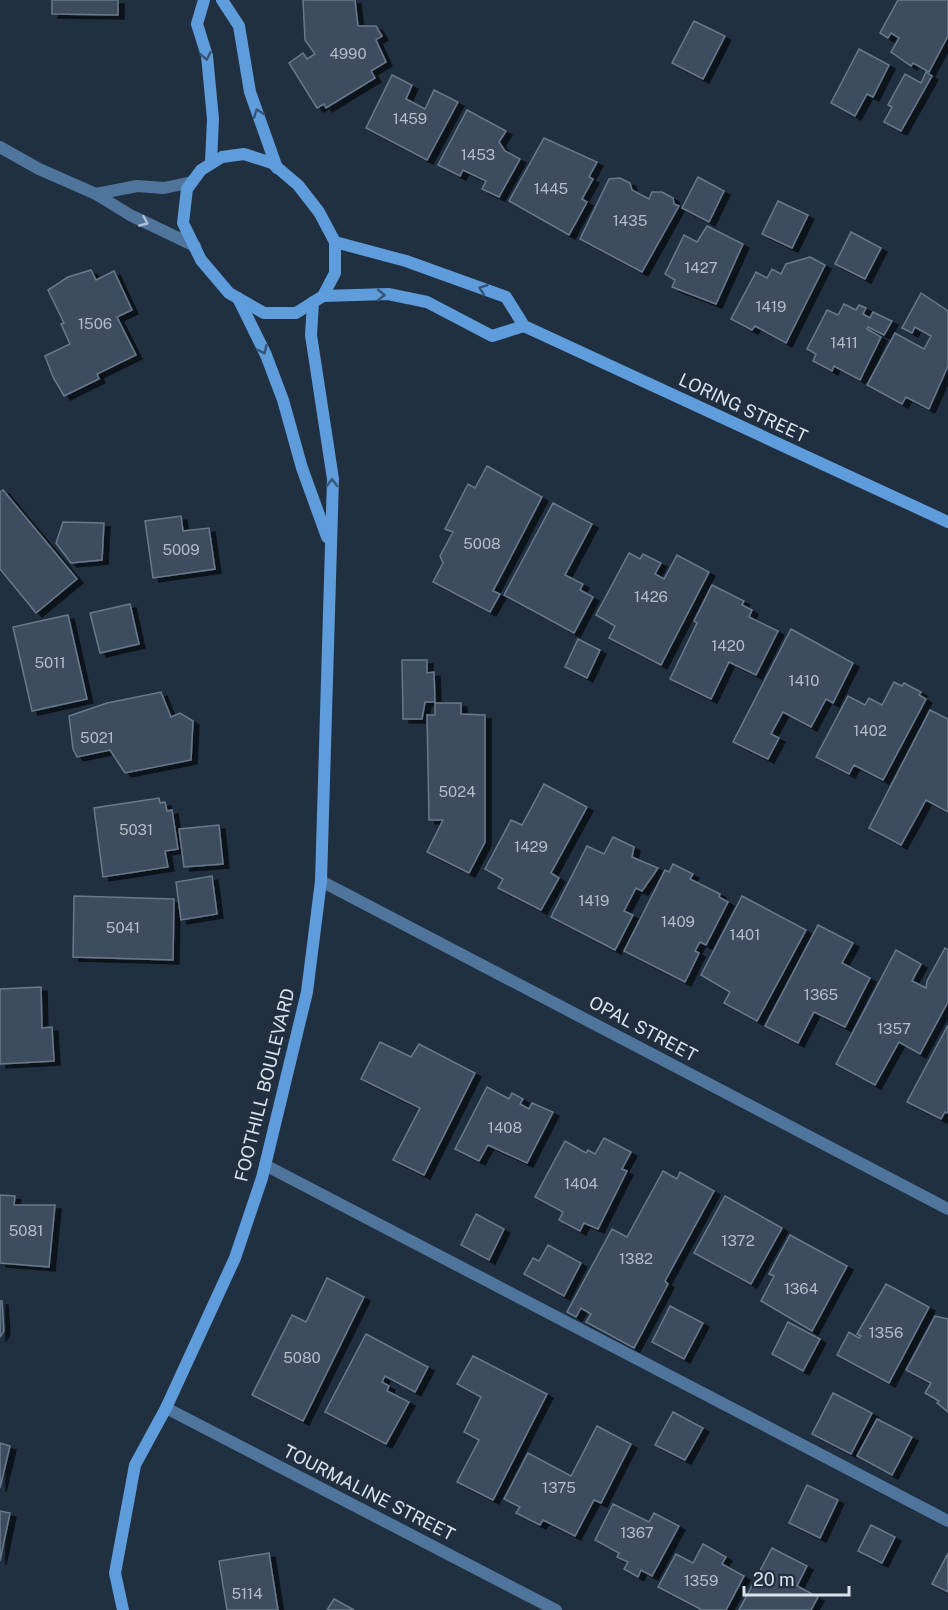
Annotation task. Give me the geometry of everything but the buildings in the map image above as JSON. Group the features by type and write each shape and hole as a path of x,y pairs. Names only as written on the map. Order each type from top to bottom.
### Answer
{"main road":[{"path":"204,0 197,24 207,56 213,119 211,162"},
{"path":"222,0 239,26 250,92 277,168"},
{"path":"244,154 272,163 277,168 305,194 335,242 335,273 318,299 296,313 264,313 229,293 201,260 183,223 187,189 211,162 222,157 244,154"},
{"path":"318,299 388,294 427,302 492,336 524,326 506,297 406,261 335,242"},
{"name":"FOOTHILL BOULEVARD","path":"238,297 266,355 283,400 302,468 329,541"},
{"name":"FOOTHILL BOULEVARD","path":"123,1610 115,1573 135,1465 166,1408 236,1258 265,1165 308,992 321,881 329,541 333,479 311,335 318,299"},
{"name":"LORING STREET","path":"524,326 948,522"}],"street":[{"path":"0,147 39,170 96,195 130,215 195,246"},
{"path":"96,195 137,186 164,188 192,182"},
{"name":"OPAL STREET","path":"321,881 948,1209"},
{"path":"265,1165 948,1521"},
{"name":"TOURMALINE STREET","path":"166,1408 556,1610"}]}
